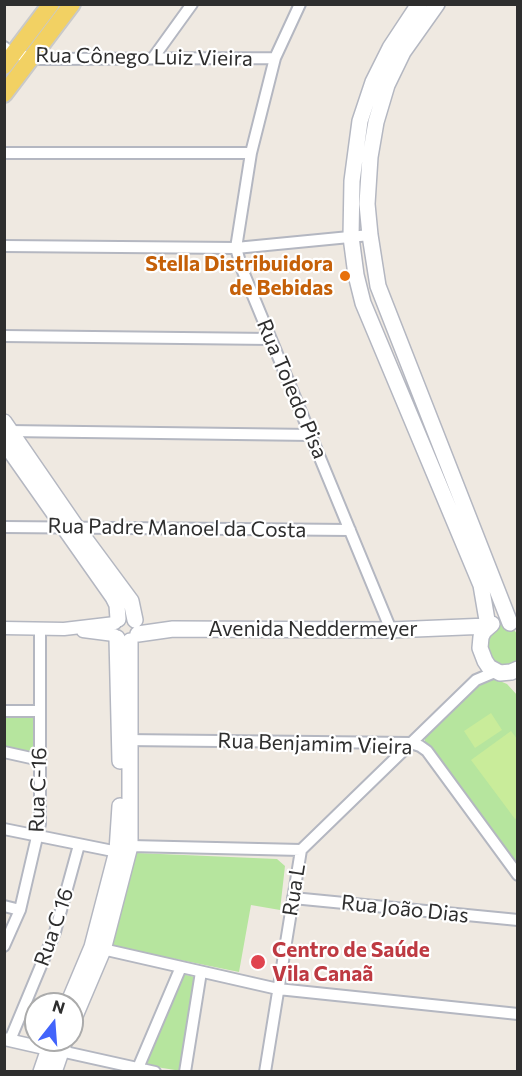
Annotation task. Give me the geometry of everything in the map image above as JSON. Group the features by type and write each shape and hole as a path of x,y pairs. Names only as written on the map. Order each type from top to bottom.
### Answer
{"main road":[{"path":"7,55 51,4"},
{"path":"4,94 72,4"},
{"path":"437,4 419,12 390,48 377,74 360,121 352,181 351,237 356,275 363,303 481,585 488,626 480,643 504,671"},
{"path":"419,12 387,86 376,122 370,157 368,192 370,236 378,286 514,625"},
{"path":"6,432 70,528 130,601 126,629 123,848 98,948 83,992"},
{"name":"Avenida Neddermeyer","path":"126,629 391,630 454,629 488,626 495,622 514,625"},
{"name":"Avenida Neddermeyer","path":"454,629 480,643"},
{"path":"74,992 98,948"},
{"path":"41,1071 52,1052"},
{"path":"54,1071 55,1052"}],"street":[{"path":"153,58 192,4"},
{"path":"236,248 251,153 275,58 300,4"},
{"name":"Rua Cônego Luiz Vieira","path":"7,55 32,58 275,58"},
{"path":"4,153 251,153"},
{"path":"4,246 236,248 370,236"},
{"name":"Rua Toledo Pisa","path":"236,248 391,630"},
{"path":"4,336 271,339"},
{"path":"6,432 312,435"},
{"name":"Rua Padre Manoel da Costa","path":"4,527 350,530"},
{"name":"Avenida Neddermeyer","path":"4,628 126,629"},
{"name":"Rua C-16","path":"4,946 20,910 38,836 40,628"},
{"path":"4,829 79,845 123,848 301,850 476,680 504,671"},
{"path":"4,711 40,711"},
{"name":"Rua Benjamim Vieira","path":"125,740 411,743 427,751 518,875"},
{"path":"4,752 40,760"},
{"name":"Rua C 16","path":"7,1039 55,932 79,845"},
{"name":"Rua L","path":"265,1071 301,850"},
{"name":"Rua João Dias","path":"293,898 518,920"},
{"path":"4,906 20,910"},
{"path":"98,948 278,989 518,1014"},
{"path":"138,1068 181,967"},
{"path":"186,1071 201,972"},
{"path":"7,1039 24,1041"},
{"path":"81,1052 155,1071"}],"green space":[{"path":"503,624 512,627 517,634 517,665 509,670 486,659 487,631 495,625"},
{"path":"495,679 507,684 518,696 517,864 425,743 425,735 480,683"},
{"path":"491,713 502,730 475,748 464,731"},
{"path":"5,717 34,717 33,752 5,746"},
{"path":"511,731 518,740 518,817 515,819 471,760"},
{"path":"137,853 277,859 285,866 280,910 251,905 239,972 112,946 109,941 131,860"},
{"path":"182,974 195,977 181,1071 144,1065"}],"place":[{"name":"Stella Distribuidora de Bebidas","path":"345,276"},
{"name":"Centro de Saúde Vila Canaã","path":"258,962"}]}
